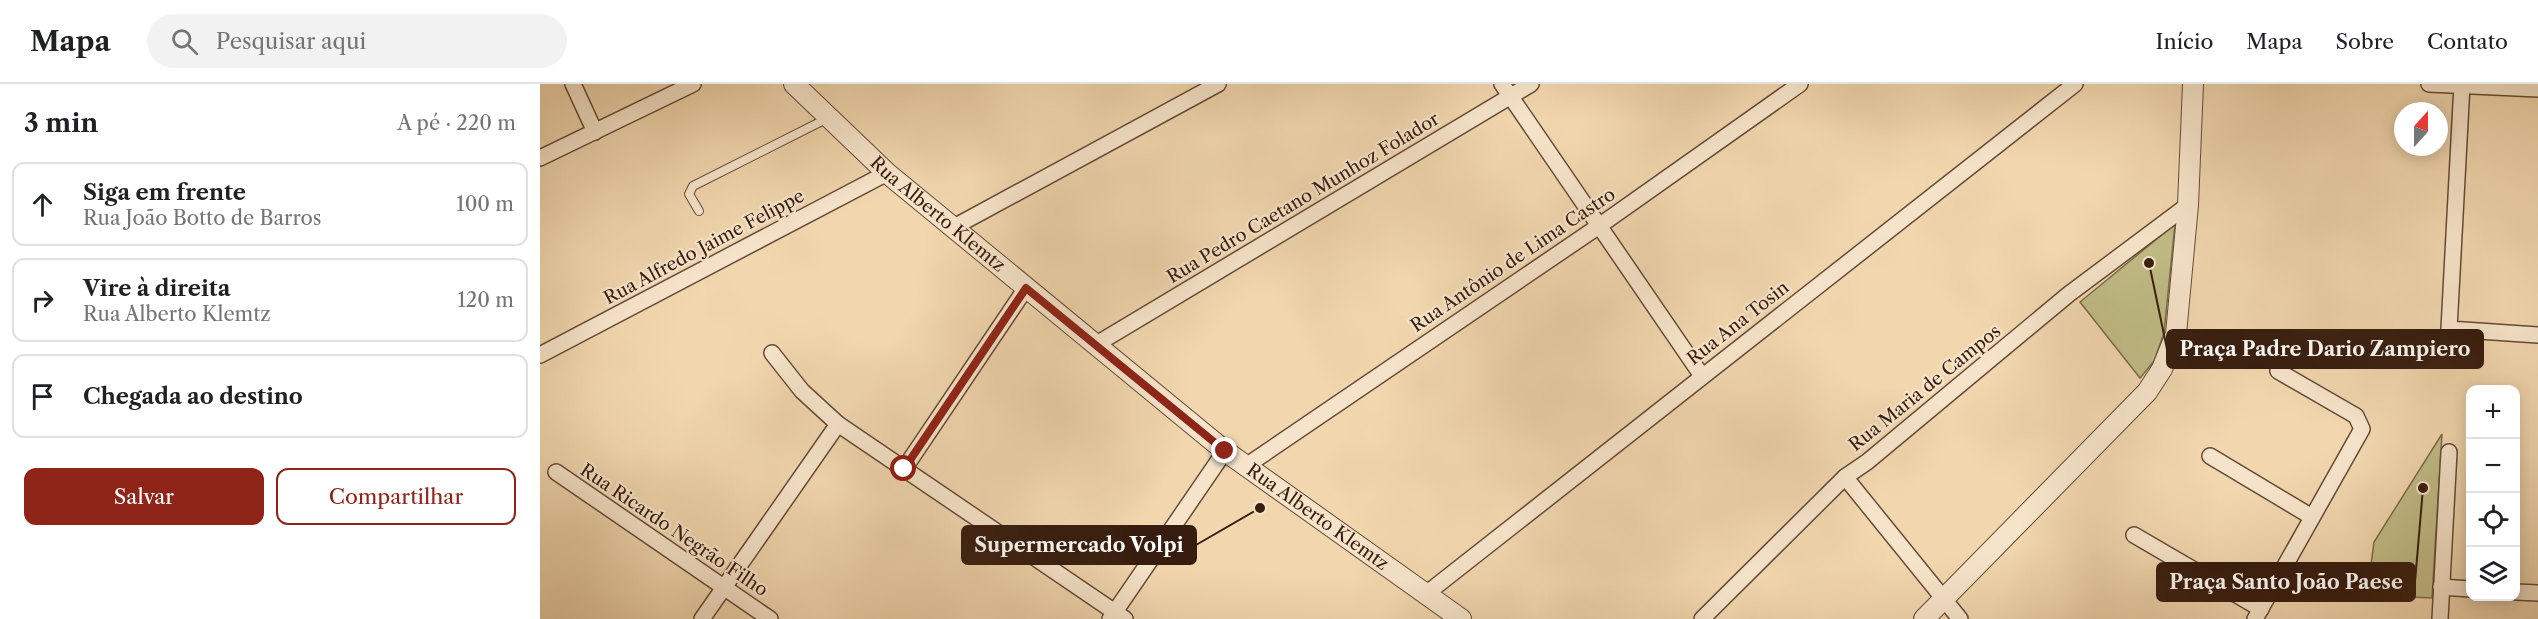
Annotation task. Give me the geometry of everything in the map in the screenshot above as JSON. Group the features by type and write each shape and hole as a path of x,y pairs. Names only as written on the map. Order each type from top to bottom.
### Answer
{"street":[{"path":"573,84 595,132"},
{"path":"540,158 693,84"},
{"name":"Rua Alberto Klemtz","path":"794,84 887,173 1225,451 1461,619"},
{"path":"954,227 1218,84"},
{"name":"Rua Pedro Caetano Munhoz Folador","path":"1095,345 1506,90 1531,84"},
{"name":"Rua Antônio de Lima Castro","path":"1246,466 1599,226 1800,84"},
{"name":"Rua Ana Tosin","path":"1426,594 2075,84"},
{"path":"1924,619 2147,392 2162,369 2176,334 2188,205 2193,84"},
{"path":"2429,84 2538,89"},
{"path":"2462,85 2449,329 2538,335"},
{"path":"1506,90 1702,376"},
{"name":"Rua Alfredo Jaime Felippe","path":"540,355 887,173"},
{"name":"Rua Maria de Campos","path":"1702,619 1845,477 1867,462 2069,294 2188,205"},
{"path":"904,469 1026,288"},
{"path":"772,353 802,392 838,423 1117,617 1225,451"},
{"path":"2134,535 2258,614 2362,429 2356,416 2278,371"},
{"path":"702,619 838,423"},
{"path":"2440,619 2449,452"},
{"path":"2210,456 2312,518"},
{"name":"Rua Ricardo Negrão Filho","path":"556,472 770,619"},
{"path":"1845,477 1960,619"},
{"path":"2441,587 2466,589"},
{"path":"2520,592 2538,593"}],"lane":[{"path":"699,211 689,194 693,186 829,117"}],"shaded area":[{"path":"2175,224 2164,333 2154,361 2140,378 2080,302"},
{"path":"2442,434 2432,598 2367,595 2374,542"}],"place":[{"name":"Praça Padre Dario Zampiero","path":"2149,263"},
{"name":"Praça Santo João Paese","path":"2423,488"},
{"name":"Supermercado Volpi","path":"1260,508"}],"route":[{"path":"904,469 1026,288 1225,451"}]}
